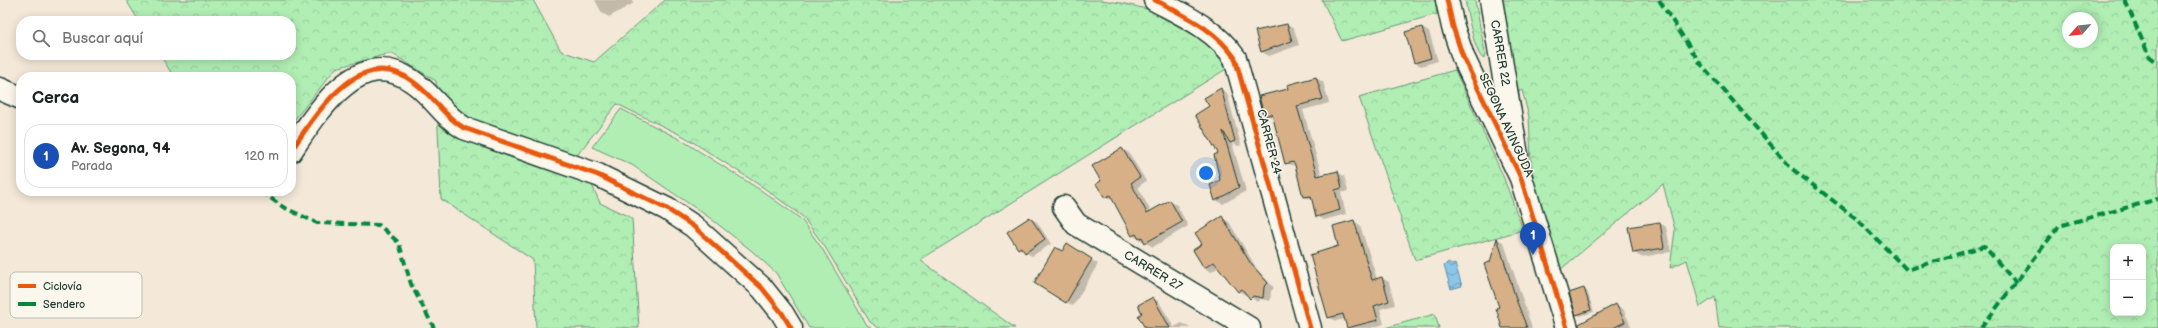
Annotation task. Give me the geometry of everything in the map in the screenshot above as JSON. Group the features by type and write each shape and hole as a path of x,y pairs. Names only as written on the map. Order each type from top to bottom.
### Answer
{"street":[{"name":"CARRER 24","path":"1155,0 1209,30 1220,38 1235,58 1310,328"},
{"name":"SEGONA AVINGUDA","path":"1447,0 1453,27 1463,57 1521,178 1567,328"},
{"name":"CARRER 22","path":"1491,0 1521,178"},
{"path":"296,144 324,105 340,88 354,78 373,71 387,70 400,74 424,89 452,121 464,128 598,175 667,209 693,226 756,282 782,313 791,328"},
{"path":"0,89 16,96"},
{"name":"CARRER 27","path":"1064,206 1076,224 1249,328"}],"green space":[{"path":"126,0 533,0 561,51 594,62 665,0 1101,0 1146,9 1180,25 1213,50 1226,69 920,260 1015,328 879,328 870,322 825,247 803,217 764,188 685,137 617,104 578,154 600,203 632,218 639,328 536,328 533,260 441,199 436,81 391,53 336,68 296,118 296,72 171,72 163,60 296,60 296,16 136,16"},
{"path":"1322,0 1435,0 1437,14 1342,41"},
{"path":"1465,0 1475,0 1485,53 1484,59 1481,56 1475,42"},
{"path":"1498,0 2158,0 2158,328 1719,328 1715,297 1700,307 1687,260 1670,268 1675,230 1663,184 1561,269 1546,226 1534,182 1531,160 1529,117 1522,90 1516,93"},
{"path":"1455,70 1503,176 1523,230 1415,260 1359,97"},
{"path":"621,109 683,141 762,191 801,219 823,250 867,325 872,328 809,328 776,273 752,251 710,218 632,165 592,147"},
{"path":"1435,314 1439,328 1385,328"}],"water":[{"path":"1448,262 1453,265 1455,264 1462,286 1451,289 1444,266"}],"building":[{"path":"1287,24 1292,41 1261,52 1255,31"},
{"path":"1422,27 1431,58 1414,63 1405,32"},
{"path":"1316,77 1323,99 1297,106 1317,176 1338,171 1342,188 1335,190 1340,210 1316,217 1311,196 1303,197 1295,165 1293,162 1285,164 1272,114 1264,116 1259,96 1288,89 1287,85"},
{"path":"1221,88 1235,141 1230,143 1223,131 1239,187 1215,201 1210,185 1220,180 1214,155 1218,153 1195,115 1209,106 1204,98"},
{"path":"1122,148 1140,177 1131,183 1147,213 1170,200 1182,222 1145,243 1142,237 1139,239 1136,234 1132,236 1110,195 1105,198 1096,184 1101,181 1092,166"},
{"path":"1222,216 1251,264 1268,283 1264,287 1263,298 1253,296 1250,299 1242,289 1238,292 1214,262 1204,268 1193,250 1202,244 1195,233"},
{"path":"1030,217 1045,239 1025,253 1021,247 1018,249 1007,232"},
{"path":"1354,220 1372,280 1382,277 1389,301 1374,306 1378,320 1347,328 1343,314 1328,318 1310,255 1338,246 1333,226"},
{"path":"1660,222 1664,248 1633,253 1628,227"},
{"path":"1497,238 1517,302 1527,328 1502,328 1496,308 1499,307 1484,264 1490,262"},
{"path":"1067,243 1092,259 1066,303 1034,283 1055,247 1062,251"},
{"path":"1584,288 1591,310 1576,315 1569,293"},
{"path":"1153,297 1170,328 1145,328 1138,316 1142,313 1138,305"},
{"path":"1616,304 1625,322 1613,328 1579,328 1579,324"}],"marked path":[{"path":"1659,0 1700,63 1791,168 1858,220 1907,270 1984,246 2016,283"},
{"path":"2125,0 2149,56 2158,63"},
{"path":"268,196 283,207 317,223 379,225 399,243 411,284 434,328"},
{"path":"1981,328 2059,226 2158,199"}],"cycle path":[{"path":"1155,0 1209,31 1235,58 1310,328"},
{"path":"1447,0 1453,27 1463,57 1521,178 1567,328"},
{"path":"296,144 313,119 341,88 357,77 374,71 393,72 419,86 450,117 464,128 598,175 667,209 693,226 762,288 782,313 791,328"}],"place":[{"name":"Av. Segona, 94","path":"1533,255"}]}
